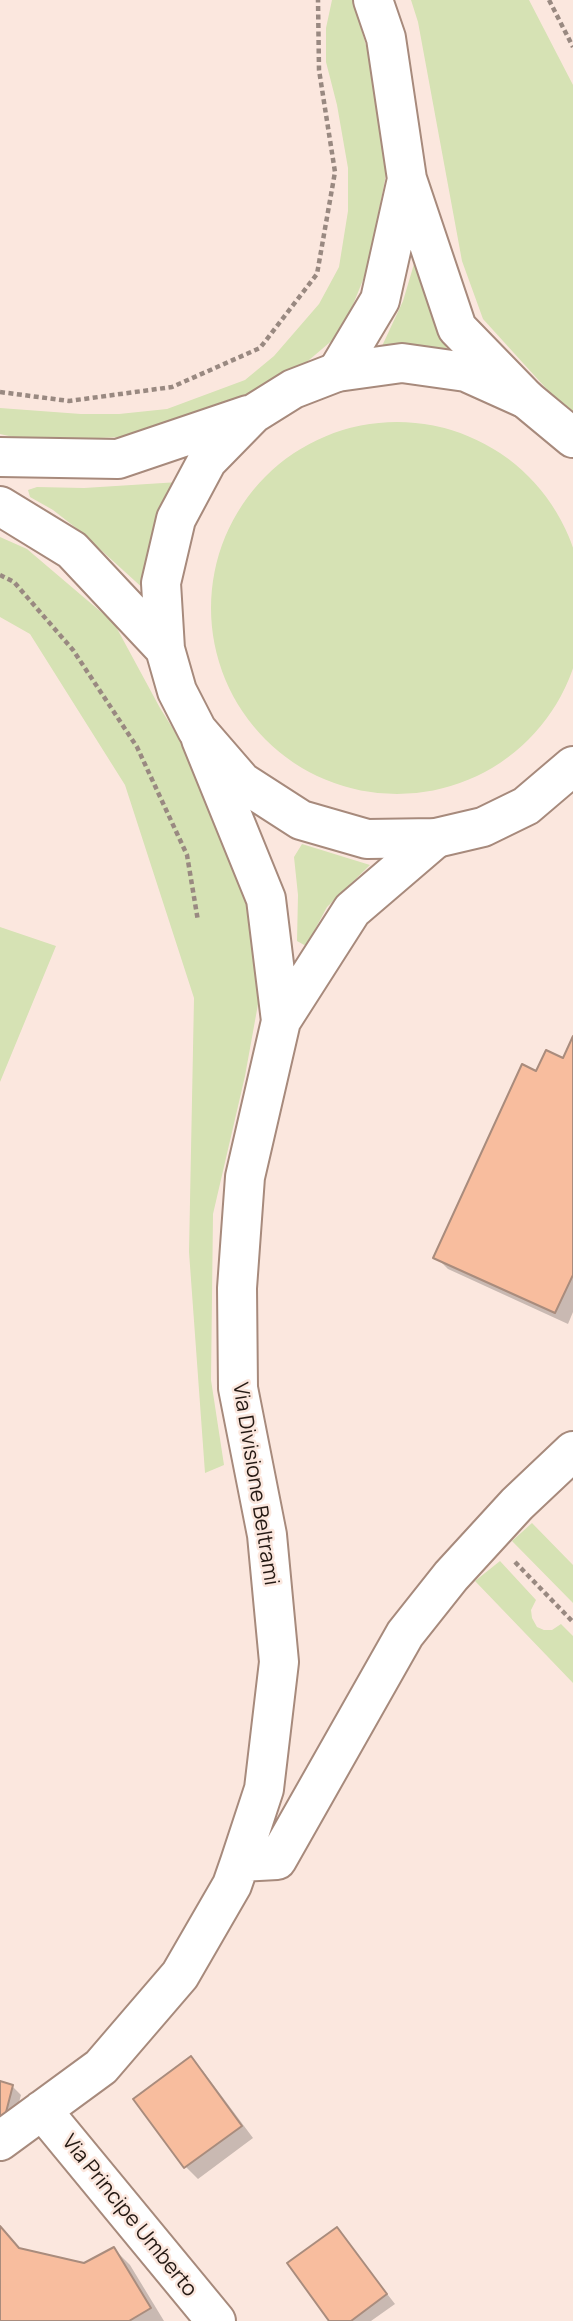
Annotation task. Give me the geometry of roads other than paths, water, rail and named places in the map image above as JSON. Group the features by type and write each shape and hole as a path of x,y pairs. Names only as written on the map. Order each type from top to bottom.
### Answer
{"street":[{"path":"373,0 386,38 407,178 457,328 526,399 573,438"},
{"path":"337,372 380,300 407,178"},
{"path":"0,457 118,460 253,414 293,389 337,372 402,363 466,372 526,399"},
{"path":"253,414 207,461 176,519 161,583 165,649 177,691 197,730 242,782 301,820 367,839 436,838 482,827 526,806 573,793"},
{"path":"0,506 72,550 165,649"},
{"name":"Via Divisione Beltrami","path":"197,730 266,899 281,1021"},
{"path":"526,806 573,765"},
{"name":"Via Divisione Beltrami","path":"0,2141 101,2067 180,1975 232,1885 240,1862 264,1789 279,1662 267,1535 238,1388 237,1288 245,1177 281,1021 352,910 436,838"},
{"path":"240,1862 277,1860 405,1634 451,1576 517,1504 573,1451"},
{"name":"Via Principe Umberto","path":"42,2110 216,2321"}]}
